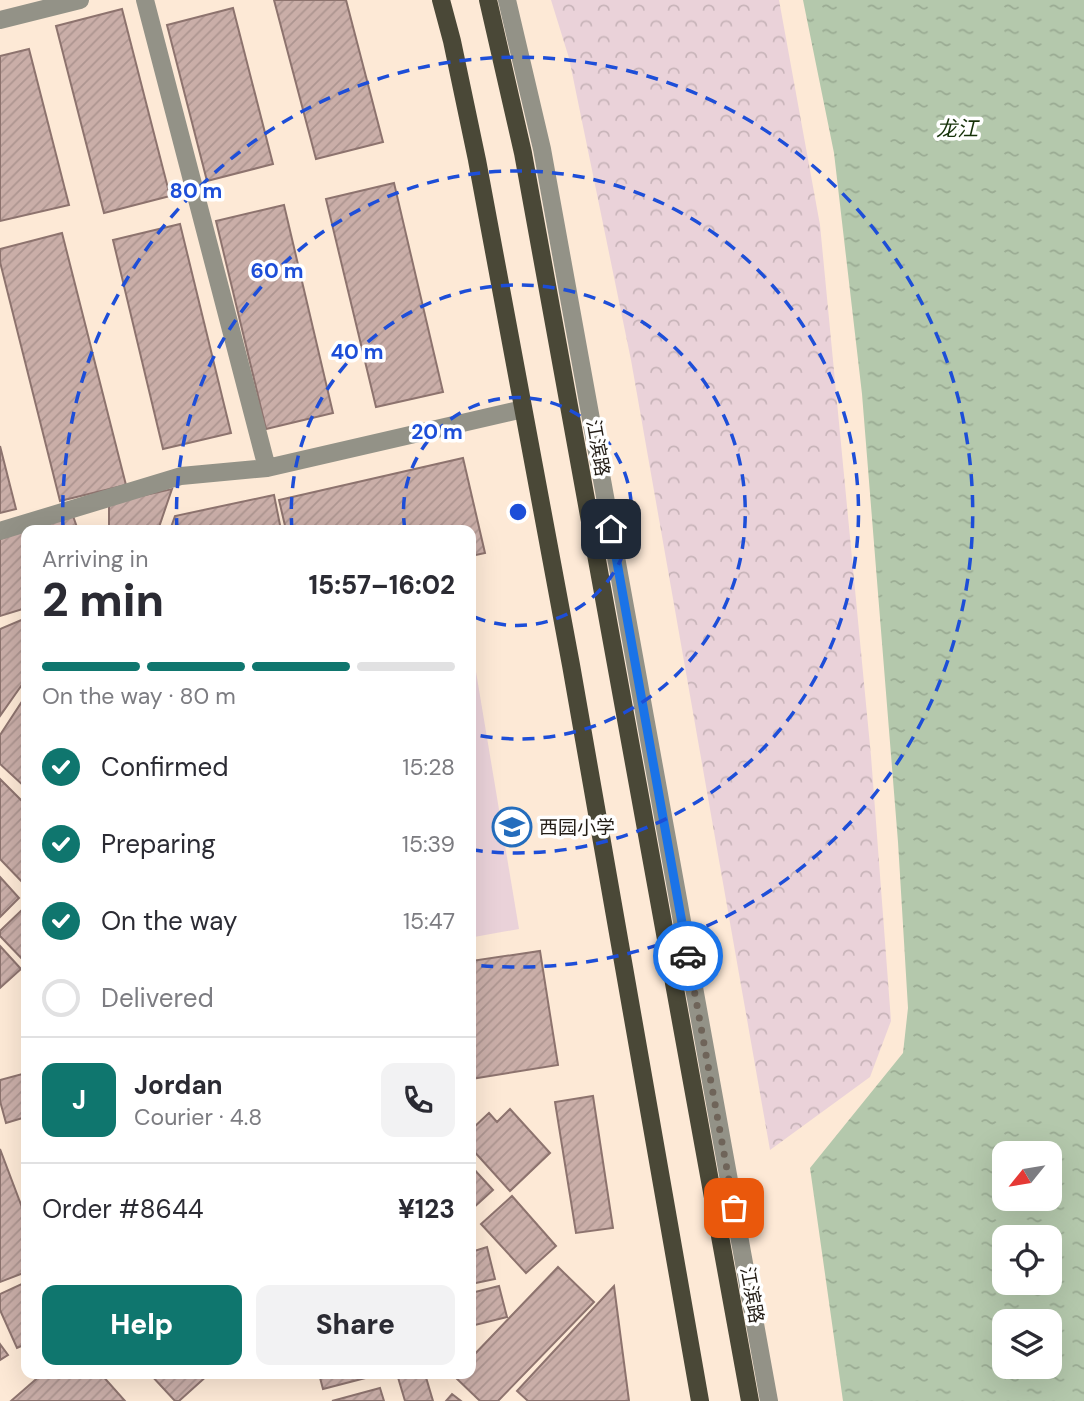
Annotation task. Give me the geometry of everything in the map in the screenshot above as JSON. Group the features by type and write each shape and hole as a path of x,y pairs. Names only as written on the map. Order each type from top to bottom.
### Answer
{"main road":[{"path":"441,0 474,146 574,679 700,1401"},
{"name":"江滨路","path":"488,0 523,153 750,1401"}],"street":[{"path":"0,20 80,0"},
{"path":"145,0 267,468"},
{"path":"507,0 542,149 769,1401"},
{"path":"0,531 181,476 267,468 523,409"}],"green space":[{"path":"551,0 779,0 820,225 871,756 891,1021 870,1077 770,1150 631,360 569,58"},
{"path":"476,672 519,929 476,937"}],"water":[{"name":"龙江","path":"803,0 1084,0 1084,1401 843,1401 810,1168 903,1053 908,1008 898,842 862,394 834,153"}],"building":[{"path":"274,0 346,0 383,142 316,159"},
{"path":"233,8 273,164 207,181 167,25"},
{"path":"122,9 170,196 104,213 56,26"},
{"path":"29,49 69,205 0,221 0,56"},
{"path":"394,183 443,392 376,407 326,199"},
{"path":"284,205 333,413 266,429 216,221"},
{"path":"180,224 231,433 163,449 113,240"},
{"path":"62,233 126,485 60,501 0,262 0,249"},
{"path":"0,446 16,509 0,513"},
{"path":"463,458 485,553 476,555 476,525 285,525 279,500"},
{"path":"172,489 160,525 109,525 109,503"},
{"path":"274,495 280,525 172,525 175,516"},
{"path":"73,516 76,525 43,525"},
{"path":"21,532 21,610 0,616 0,539"},
{"path":"21,620 21,686 0,716 0,629"},
{"path":"21,703 21,783 0,764 0,735"},
{"path":"0,779 21,800 21,881 0,859"},
{"path":"0,877 19,898 0,917"},
{"path":"21,911 21,958 0,936 0,931"},
{"path":"0,946 21,969 0,988"},
{"path":"540,951 558,1065 476,1078 476,960"},
{"path":"21,1074 21,1118 6,1123 0,1101 0,1080"},
{"path":"593,1096 613,1228 576,1233 555,1102"},
{"path":"510,1109 550,1153 510,1191 476,1154 476,1125 489,1113 497,1122"},
{"path":"0,1149 21,1205 21,1274 0,1282"},
{"path":"476,1171 493,1190 476,1205"},
{"path":"512,1196 556,1246 526,1273 481,1224"},
{"path":"487,1247 495,1279 476,1283 476,1250"},
{"path":"558,1267 594,1302 498,1401 480,1401 457,1379 476,1379 476,1353"},
{"path":"21,1284 21,1346 17,1348 0,1310 0,1294"},
{"path":"499,1286 507,1317 476,1325 476,1292"},
{"path":"614,1286 629,1401 528,1401 517,1391"},
{"path":"0,1344 8,1355 0,1360"},
{"path":"36,1379 105,1379 125,1401 11,1401"},
{"path":"155,1379 203,1379 179,1401 175,1401"},
{"path":"320,1379 362,1379 323,1389"},
{"path":"398,1379 426,1379 433,1401 405,1401"},
{"path":"380,1388 384,1401 332,1401"},
{"path":"452,1394 461,1401 446,1401"}],"way so far":[{"path":"688,956 734,1208"}],"place":[{"name":"西园小学","path":"512,827"}],"route":[{"path":"611,529 688,956"}]}
